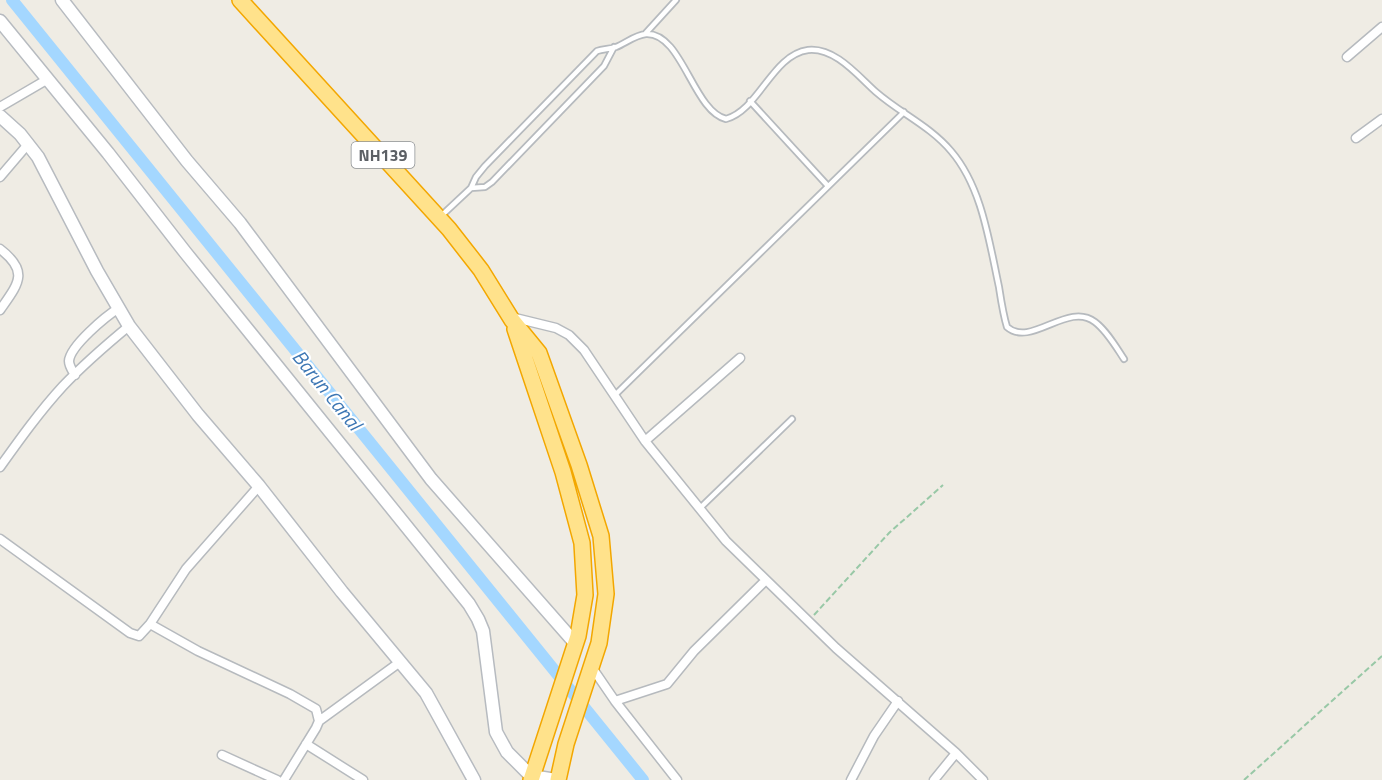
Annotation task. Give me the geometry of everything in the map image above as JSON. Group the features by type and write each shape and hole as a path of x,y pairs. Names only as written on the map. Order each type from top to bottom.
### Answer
{"highway":[{"name":"NH139","path":"240,0 439,218 481,270 511,319 539,353 579,465 601,536 606,594 599,643 566,744 557,780"},
{"name":"NH139","path":"511,319 563,472 582,543 585,595 576,644 531,778"}],"main road":[{"path":"62,0 187,161 240,223 431,479 576,644"},
{"path":"0,21 469,604 478,619 485,643 496,732 507,752 531,778 557,780"},
{"path":"0,116 29,144 49,176 97,271 129,326 198,415 259,486 426,693 474,780"}],"street":[{"path":"1347,57 1382,27"},
{"path":"0,107 48,79"},
{"path":"1356,138 1382,119"},
{"path":"0,177 29,144"},
{"path":"0,249 14,261 18,274 15,287 0,310"},
{"path":"75,375 69,362 74,350 100,322 118,308"},
{"path":"511,319 556,328 569,335 584,350 645,441 726,541 808,621 956,753 982,780"},
{"path":"0,467 42,410 75,375 129,326"},
{"path":"645,441 740,358"},
{"path":"0,539 130,633 140,636 186,568 259,486"},
{"path":"615,701 667,684 694,651 766,580"},
{"path":"150,624 216,660 310,704 316,709 319,721"},
{"path":"284,780 319,721 400,662"},
{"path":"590,672 676,780"},
{"path":"851,780 874,736 898,701"},
{"path":"306,744 363,780"},
{"path":"934,780 956,753"},
{"path":"222,755 277,780"}],"lane":[{"path":"439,218 471,188 485,166 597,51 614,47 645,34 676,0"},
{"path":"645,34 664,40 714,113 726,119 733,117 788,61 799,53 809,50 822,51 833,56 879,95 925,127 951,151 971,181 984,223 1007,327 1020,333 1070,317 1087,318 1097,323 1125,359"},
{"path":"471,188 485,187 492,182 600,71 609,60 614,47"},
{"path":"750,101 828,186"},
{"path":"615,395 904,112"},
{"path":"699,509 792,419"}],"path":[{"path":"808,621 889,533 943,485"},
{"path":"1244,780 1382,656"}],"waterway":[{"name":"Barun Canal","path":"12,0 643,780"}]}
